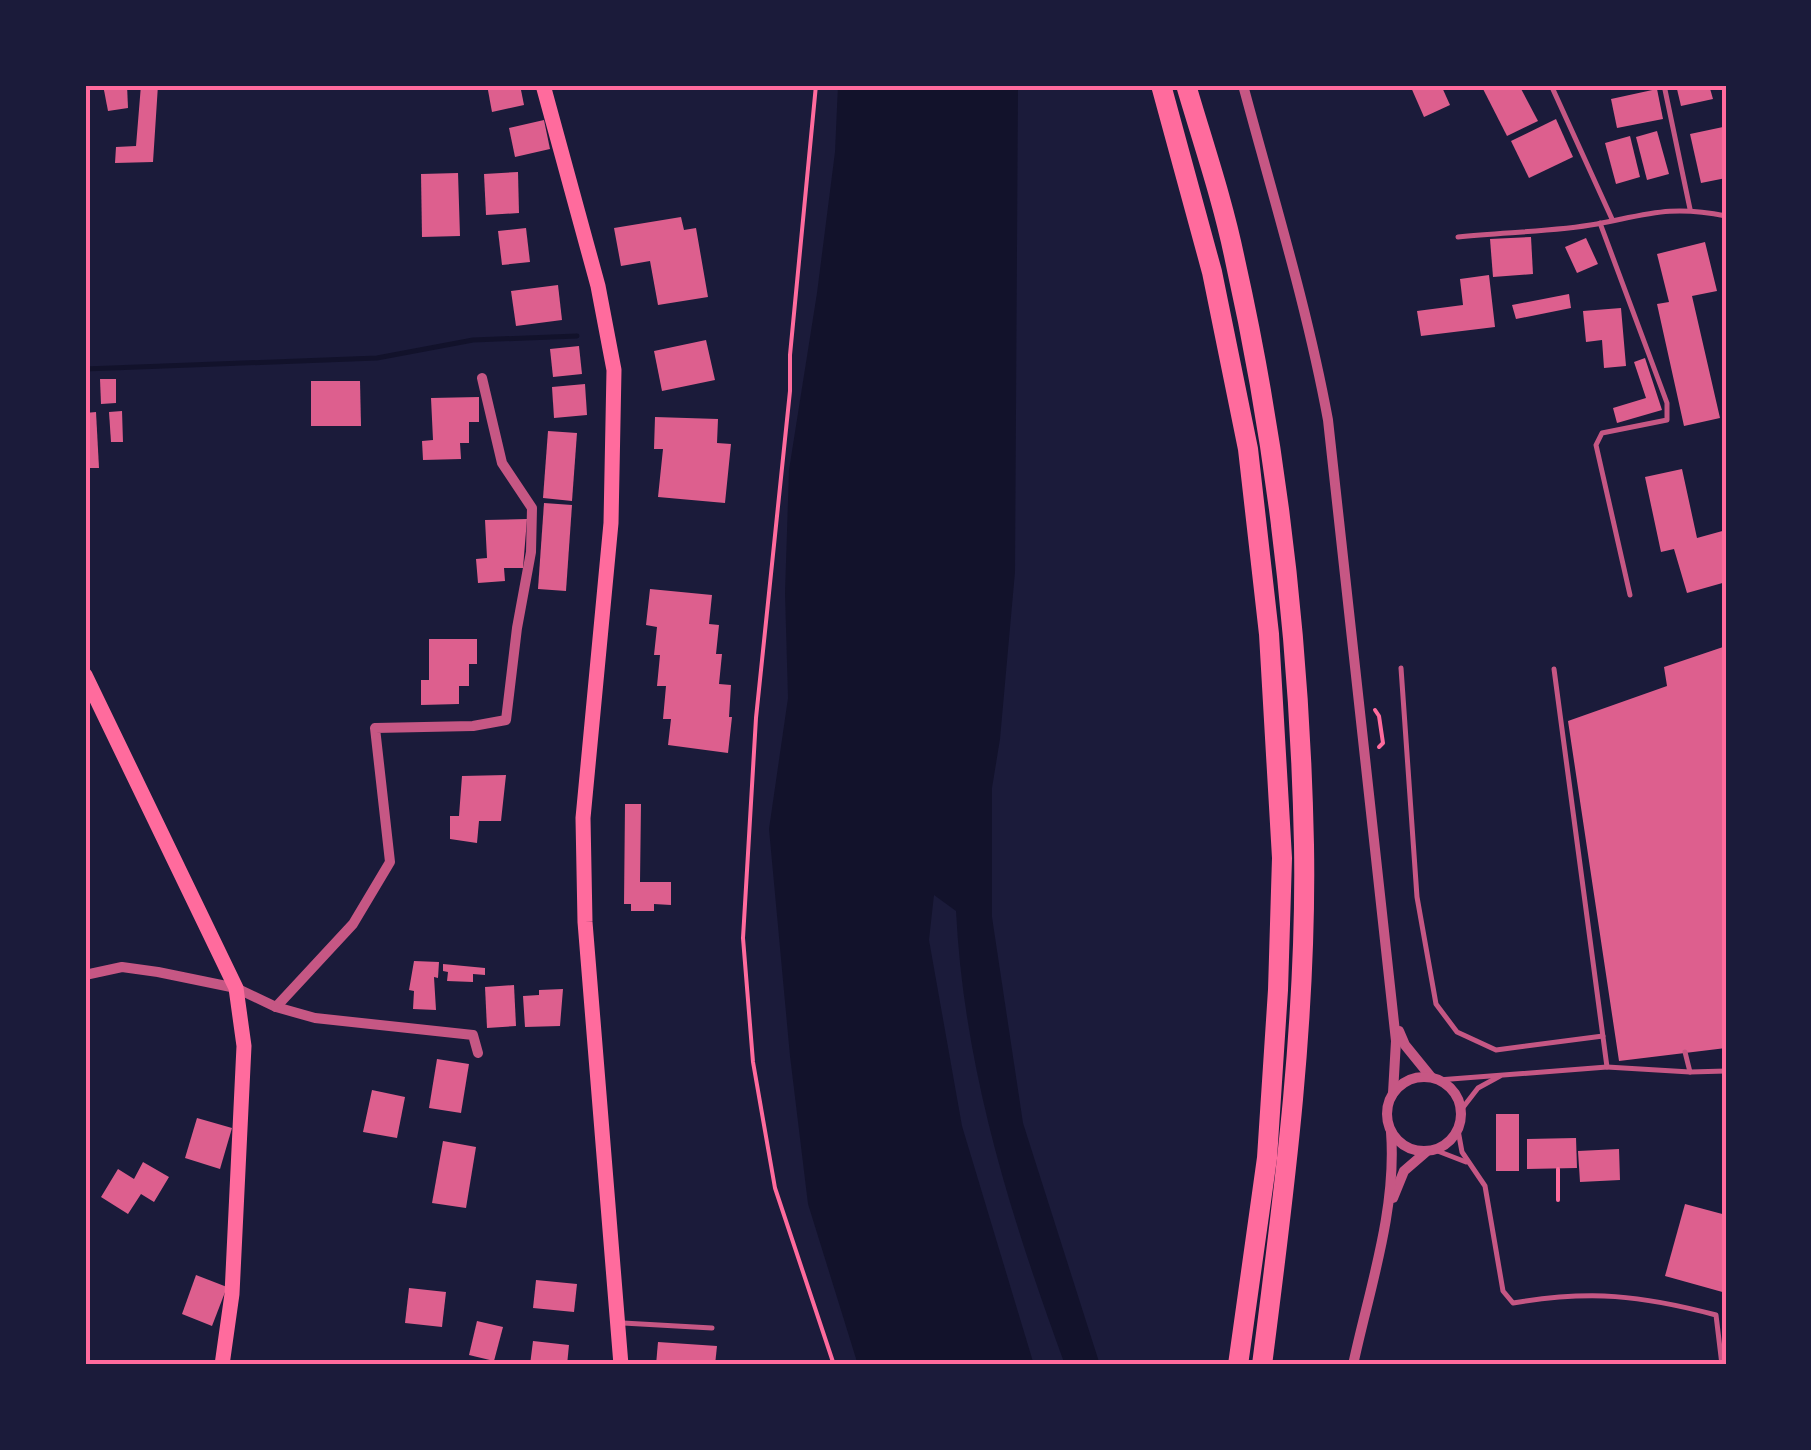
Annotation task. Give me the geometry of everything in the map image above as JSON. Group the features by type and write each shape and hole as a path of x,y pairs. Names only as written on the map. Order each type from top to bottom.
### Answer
{"highway":[{"path":"1161,85 1212,272 1245,432 1269,634 1282,858 1278,990 1267,1158 1238,1365"},
{"path":"1186,85 1235,258 1271,449 1293,626 1304,846 1301,981 1290,1140 1262,1365"}],"main road":[{"path":"542,85 598,286 614,370 611,522 583,818 585,922 621,1365"},
{"path":"85,675 236,988 244,1046 232,1294 222,1365"}],"street":[{"path":"1243,85 1294,264 1328,420 1393,1006 1397,1060 1387,1112 1393,1152 1384,1228 1353,1365"},
{"path":"276,1007 352,924 390,862 375,728 474,726 506,720 516,628 531,552 532,508 502,463 482,378"},
{"path":"85,975 122,968 236,988 276,1007 315,1018 473,1035 478,1053"},
{"path":"1384,1228 1404,1172 1452,1139 1458,1130 1461,1110 1454,1092 1404,1045 1393,1006"},
{"path":"1393,1093 1417,1078 1435,1078"},
{"path":"1391,1132 1406,1147 1430,1151"}],"lane":[{"path":"1550,85 1612,219"},
{"path":"1664,85 1690,209"},
{"path":"1458,237 1600,224 1690,209 1726,216"},
{"path":"1600,224 1667,403 1666,420 1602,433 1596,445 1630,595"},
{"path":"1400,668 1417,897 1436,1004 1457,1032 1496,1050 1603,1036"},
{"path":"1554,670 1607,1067"},
{"path":"1582,878 1592,878"},
{"path":"1685,1052 1690,1072"},
{"path":"1435,1078 1607,1067 1726,1071"},
{"path":"1461,1110 1478,1088 1503,1074"},
{"path":"1458,1130 1462,1152 1485,1186 1503,1291 1514,1304 1567,1294 1630,1296 1716,1315 1722,1365"},
{"path":"1430,1151 1468,1164"},
{"path":"620,1323 712,1328"}],"path":[{"path":"816,85 756,718 742,938 753,1062 776,1188 834,1365"},
{"path":"1558,1168 1558,1200"}],"shaded area":[{"path":"838,85 1018,85 1015,572 992,788 992,917 1023,1123 1100,1365 1065,1365 1045,1310 1009,1198 980,1085 961,970 956,911 934,895 929,940 962,1126 1034,1365 858,1365 808,1204 769,829 788,698 785,593 789,470 835,152"}],"building":[{"path":"103,85 127,85 128,108 108,111"},
{"path":"141,85 158,85 153,162 115,163 116,147 136,146"},
{"path":"487,85 520,85 524,105 492,112"},
{"path":"1410,85 1441,85 1450,105 1424,117"},
{"path":"1481,85 1519,85 1538,121 1507,136"},
{"path":"1676,85 1709,85 1713,99 1681,106"},
{"path":"1657,89 1663,119 1617,128 1611,99"},
{"path":"1556,119 1573,157 1529,178 1511,141"},
{"path":"544,120 550,149 515,157 509,128"},
{"path":"1723,127 1726,178 1701,183 1690,134"},
{"path":"1657,131 1669,174 1647,180 1636,137"},
{"path":"1630,136 1640,177 1616,184 1605,143"},
{"path":"518,172 519,213 486,215 484,174"},
{"path":"458,173 460,236 422,237 421,174"},
{"path":"681,217 684,230 696,228 708,297 658,305 650,261 621,266 614,228"},
{"path":"526,228 530,262 502,265 498,231"},
{"path":"1531,237 1533,274 1493,277 1490,239"},
{"path":"1586,238 1598,264 1577,273 1565,247"},
{"path":"1705,242 1717,291 1692,296 1720,418 1684,426 1657,304 1669,302 1657,254"},
{"path":"1489,275 1495,327 1421,336 1417,311 1463,305 1460,279"},
{"path":"558,285 562,320 516,326 511,291"},
{"path":"1569,294 1571,308 1516,319 1512,305"},
{"path":"1621,308 1626,366 1604,368 1602,340 1586,342 1583,311"},
{"path":"706,340 715,380 662,391 654,351"},
{"path":"579,346 582,374 553,377 550,349"},
{"path":"1645,358 1662,410 1617,423 1613,408 1646,398 1634,362"},
{"path":"100,379 116,379 116,403 101,404"},
{"path":"311,381 360,381 361,426 311,426"},
{"path":"585,384 587,415 554,418 552,387"},
{"path":"479,397 479,422 469,422 469,443 460,443 461,459 423,460 422,441 433,440 431,398"},
{"path":"122,411 123,442 111,442 109,412"},
{"path":"96,412 99,468 88,468 85,413"},
{"path":"655,417 718,419 717,443 731,444 725,503 658,497 663,449 654,449"},
{"path":"548,431 577,433 572,501 543,498"},
{"path":"1682,469 1697,538 1726,530 1726,582 1687,593 1674,549 1661,552 1645,477"},
{"path":"544,503 572,505 566,591 538,589"},
{"path":"527,519 523,568 504,568 505,581 478,583 476,559 487,558 485,520"},
{"path":"650,589 712,595 709,624 719,625 716,654 722,654 719,684 731,685 728,753 668,745 671,719 663,719 666,686 657,686 660,655 654,655 657,627 646,625"},
{"path":"429,639 477,639 477,664 469,664 469,686 459,686 459,704 421,705 421,680 429,680"},
{"path":"1726,646 1726,1048 1619,1061 1568,721 1667,686 1664,667"},
{"path":"506,775 501,821 479,821 477,843 450,839 450,816 459,816 462,776"},
{"path":"625,804 641,804 640,882 671,882 671,905 654,904 654,911 631,911 631,904 624,904"},
{"path":"414,961 439,962 438,978 434,977 436,1010 413,1009 414,991 409,990"},
{"path":"443,964 485,968 485,975 473,974 473,982 447,981 448,972 443,971"},
{"path":"514,985 516,1026 487,1028 485,987"},
{"path":"563,989 560,1026 525,1027 523,996 539,995 539,990"},
{"path":"437,1059 469,1064 461,1113 429,1108"},
{"path":"372,1090 405,1097 397,1138 363,1132"},
{"path":"1496,1114 1519,1114 1519,1171 1496,1171"},
{"path":"197,1118 232,1128 220,1169 185,1158"},
{"path":"1576,1138 1577,1168 1527,1169 1527,1139"},
{"path":"443,1141 476,1147 466,1208 432,1203"},
{"path":"1619,1149 1620,1180 1580,1182 1578,1151"},
{"path":"143,1162 169,1177 154,1202 141,1194 128,1214 101,1197 118,1169 134,1179"},
{"path":"1685,1204 1726,1215 1726,1293 1665,1276"},
{"path":"196,1275 227,1287 212,1326 182,1314"},
{"path":"536,1280 577,1284 574,1312 533,1308"},
{"path":"409,1288 446,1292 442,1327 405,1323"},
{"path":"477,1321 503,1327 494,1361 469,1355"},
{"path":"533,1341 569,1345 567,1365 530,1365"},
{"path":"658,1342 717,1346 715,1365 656,1365"}],"waterway":[{"path":"85,369 377,358 473,340 577,336"}]}
